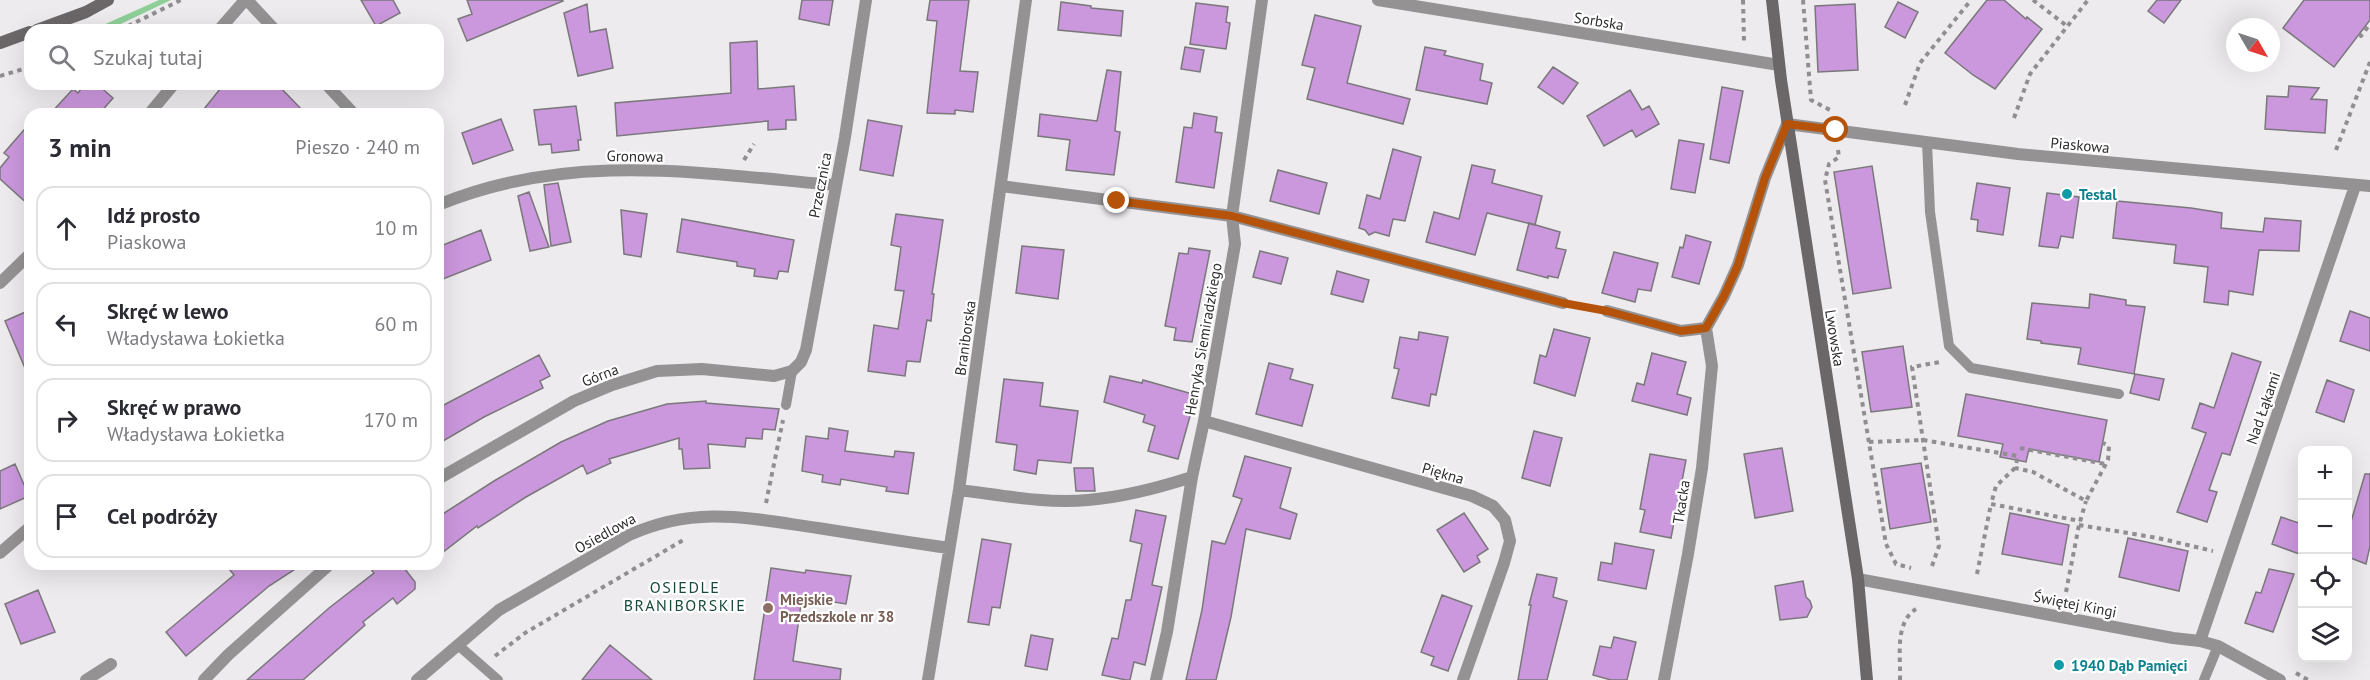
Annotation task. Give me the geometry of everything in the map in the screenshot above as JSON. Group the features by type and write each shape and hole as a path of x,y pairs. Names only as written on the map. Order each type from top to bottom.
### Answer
{"street":[{"path":"53,24 86,12 108,0"},
{"path":"224,24 246,0 269,24"},
{"name":"Przecznica","path":"792,371 801,362 806,350 867,0"},
{"name":"Braniborska","path":"927,680 959,490 1026,0"},
{"name":"Henryka Siemiradzkiego","path":"1156,680 1167,632 1192,477 1235,244 1232,216 1262,0"},
{"name":"Sorbska","path":"1378,0 1779,65"},
{"name":"Lwowska","path":"1772,0 1787,124 1858,579 1868,680"},
{"path":"0,43 24,35"},
{"path":"154,108 169,90"},
{"path":"332,90 348,108"},
{"path":"1607,311 1681,331 1706,328 1738,265 1765,178 1787,124"},
{"name":"Piaskowa","path":"1787,124 2018,154 2370,186"},
{"name":"Gronowa","path":"444,202 486,187 531,176 578,171 636,170 834,185"},
{"path":"1001,186 1232,216 1563,303"},
{"name":"Nad Łąkami","path":"2200,640 2355,186"},
{"path":"0,283 24,260"},
{"name":"Tkacka","path":"1664,680 1702,468 1712,366 1706,328"},
{"name":"Górna","path":"444,476 574,401 612,385 657,371 702,369 774,376 792,371"},
{"name":"Piękna","path":"1204,421 1472,496 1493,506 1505,520 1510,541 1463,680"},
{"path":"959,490 1043,500 1086,500 1147,492 1192,477"},
{"name":"Osiedlowa","path":"417,680 499,610 629,535 651,525 675,519 719,515 739,517 949,548"},
{"path":"0,553 24,532"},
{"path":"204,680 228,655 323,570"},
{"name":"Świętej Kingi","path":"1858,579 2200,640 2218,646 2280,680"},
{"path":"86,680 111,664"}],"lane":[{"path":"1927,142 1930,212 1949,346 1971,368 2119,394"},
{"path":"786,405 792,371"},
{"path":"458,645 498,680"},
{"path":"2204,680 2218,646"}],"path":[{"path":"132,24 182,0"},
{"path":"1743,0 1746,60"},
{"path":"1803,0 1811,100 1835,113"},
{"path":"1905,105 1920,63 1971,0"},
{"path":"2033,0 2067,26"},
{"path":"2014,118 2030,74 2088,0"},
{"path":"2360,34 2361,36 2370,24"},
{"path":"2336,150 2370,62"},
{"path":"0,75 24,69"},
{"path":"743,161 754,144"},
{"path":"1838,150 1839,157 1829,164 1825,180 1886,544 1896,564 1917,570 1918,608 1907,615 1901,628 1900,680"},
{"path":"1932,566 1939,546 1912,367 1960,358"},
{"path":"765,508 786,405"},
{"path":"1869,442 1923,440 2018,456"},
{"path":"2066,591 2079,523 2086,501 2105,464 2109,446 2103,443"},
{"path":"1977,574 1990,504 1996,486 2015,468 2020,448 2105,464"},
{"path":"2015,468 2033,472 2086,501"},
{"path":"1990,504 2213,551"},
{"path":"483,666 525,633 688,538"},
{"path":"2289,669 2308,680"}],"green space":[{"path":"159,0 171,0 121,24 105,24"}],"building":[{"path":"361,0 393,0 400,13 380,24 375,24"},
{"path":"467,0 563,1 467,41 458,19 472,14"},
{"path":"802,0 833,0 829,25 799,19"},
{"path":"930,0 969,0 960,71 978,72 973,112 955,110 955,114 927,113 937,21 927,20"},
{"path":"1987,0 2004,0 2042,29 1995,89 1945,53"},
{"path":"2157,0 2181,0 2164,23 2148,11"},
{"path":"2304,0 2370,0 2370,20 2334,67 2283,28"},
{"path":"1061,2 1123,11 1121,36 1058,30"},
{"path":"1898,2 1918,12 1905,38 1885,27"},
{"path":"1196,3 1228,7 1226,22 1230,23 1226,49 1190,44"},
{"path":"587,4 590,32 606,29 613,68 578,76 564,13"},
{"path":"1855,4 1858,70 1818,72 1815,6"},
{"path":"1315,15 1361,26 1347,83 1410,99 1403,124 1307,99 1315,68 1302,65"},
{"path":"757,41 758,89 794,86 796,120 786,120 786,129 768,130 768,121 617,136 615,103 731,93 730,43"},
{"path":"1185,47 1204,50 1200,72 1181,69"},
{"path":"1425,47 1446,51 1444,55 1483,64 1480,80 1492,83 1487,104 1416,90"},
{"path":"1553,67 1578,83 1563,104 1538,87"},
{"path":"1107,70 1121,72 1115,131 1120,132 1114,175 1066,170 1070,140 1038,136 1040,114 1097,121"},
{"path":"2289,86 2319,88 2311,99 2327,100 2325,133 2265,129 2267,96 2288,97"},
{"path":"1722,87 1743,91 1729,163 1710,159"},
{"path":"72,90 78,93 80,90 104,90 113,98 104,108 56,108"},
{"path":"219,90 283,90 300,108 205,108"},
{"path":"1630,90 1642,110 1649,106 1659,124 1636,137 1632,130 1604,146 1587,116"},
{"path":"576,106 581,140 578,140 579,150 552,153 551,144 539,145 534,110"},
{"path":"1194,113 1217,117 1215,132 1222,133 1214,188 1176,182 1184,127 1192,128"},
{"path":"501,119 513,150 473,164 462,133"},
{"path":"868,120 902,126 893,176 860,170"},
{"path":"24,130 24,201 0,179 0,168 9,157 4,153"},
{"path":"1679,140 1704,144 1695,193 1671,189"},
{"path":"1393,149 1421,157 1405,221 1393,219 1389,236 1375,232 1369,235 1365,230 1359,228 1367,195 1380,199"},
{"path":"1472,165 1495,170 1492,183 1542,196 1535,225 1487,213 1475,255 1426,242 1434,212 1459,219"},
{"path":"1872,166 1891,288 1853,294 1834,172"},
{"path":"1278,170 1327,183 1319,214 1270,201"},
{"path":"558,183 571,242 551,246 544,185"},
{"path":"1977,183 2010,188 2003,235 1977,231 1978,220 1971,219"},
{"path":"529,192 549,247 530,251 518,196"},
{"name":"Testal","path":"2047,193 2079,197 2073,238 2061,236 2058,248 2039,246"},
{"path":"2117,201 2222,213 2221,228 2263,232 2265,218 2301,221 2299,251 2259,250 2253,295 2229,291 2228,305 2204,302 2208,267 2174,263 2176,245 2113,238"},
{"path":"621,210 647,214 641,257 624,254"},
{"path":"896,214 943,220 932,294 934,294 931,321 927,320 920,362 907,361 905,376 868,371 874,325 898,329 904,291 895,290 901,247 891,245"},
{"path":"682,219 794,240 788,272 779,271 777,279 754,276 755,269 737,266 737,262 677,252"},
{"path":"1529,223 1560,232 1556,248 1566,250 1558,278 1548,276 1548,278 1517,270"},
{"path":"481,230 491,260 444,279 444,245"},
{"path":"1686,235 1711,242 1699,284 1672,277 1680,247 1683,248"},
{"path":"1022,246 1064,250 1058,299 1016,293"},
{"path":"1189,248 1210,251 1192,342 1174,340 1176,328 1165,326 1179,253 1188,254"},
{"path":"1260,251 1288,258 1281,284 1253,277"},
{"path":"1614,252 1658,263 1651,291 1638,289 1635,302 1602,293"},
{"path":"1337,271 1369,280 1363,302 1331,294"},
{"path":"2090,294 2126,300 2126,305 2145,307 2134,374 2078,364 2081,348 2027,339 2032,303 2089,308"},
{"path":"2350,311 2370,318 2370,351 2340,341"},
{"path":"24,313 24,366 5,321"},
{"path":"1554,329 1590,338 1575,396 1534,383 1540,355 1546,357"},
{"path":"1419,332 1448,337 1436,395 1431,394 1429,406 1392,398 1399,369 1394,368 1400,337 1418,340"},
{"path":"1903,346 1912,407 1871,412 1862,352"},
{"path":"1652,353 1686,362 1677,394 1691,398 1687,415 1632,401 1637,383 1644,385"},
{"path":"2232,353 2261,362 2230,455 2222,453 2209,490 2217,492 2207,522 2177,512 2206,433 2192,428 2200,403 2214,408"},
{"path":"539,355 550,376 540,381 543,388 484,417 444,440 444,405"},
{"path":"1269,363 1293,369 1290,379 1313,385 1302,426 1256,414"},
{"path":"2135,374 2164,379 2159,400 2130,393"},
{"path":"1110,376 1142,383 1143,380 1196,395 1178,459 1148,451 1155,426 1143,422 1145,415 1104,402"},
{"path":"1004,379 1043,383 1040,406 1078,411 1071,463 1038,460 1036,474 1014,470 1017,445 996,442"},
{"path":"2327,380 2354,390 2344,422 2316,412"},
{"path":"1966,394 2107,420 2099,462 2029,449 2026,462 2000,457 2003,444 1958,436"},
{"path":"706,401 706,403 779,409 775,430 763,429 762,439 746,438 745,447 708,444 710,468 684,469 679,438 609,459 611,463 587,474 583,465 526,497 478,528 477,526 444,551 444,513 561,442 608,421 667,404"},
{"path":"829,428 848,431 845,451 894,457 895,451 914,453 908,494 886,491 887,487 841,479 840,485 822,482 823,475 802,471 806,436 828,439"},
{"path":"1534,431 1562,438 1550,486 1522,478"},
{"path":"1782,448 1793,511 1755,518 1744,454"},
{"path":"1650,454 1686,460 1671,538 1640,532 1645,510 1640,509"},
{"path":"1245,456 1291,468 1280,508 1297,514 1290,539 1246,529 1231,617 1216,680 1186,680 1202,610 1212,541 1225,544 1242,499 1233,496"},
{"path":"1921,463 1931,522 1890,529 1881,469"},
{"path":"15,464 24,485 24,498 0,509 0,471"},
{"path":"1074,468 1093,468 1095,491 1076,491"},
{"path":"2365,474 2370,474 2370,546 2366,564 2352,559 2352,518"},
{"path":"1136,510 1166,516 1152,585 1162,587 1145,665 1134,662 1130,680 1126,680 1102,675 1112,638 1118,639 1126,600 1131,600 1142,544 1130,541"},
{"path":"1464,513 1488,549 1477,556 1480,562 1464,572 1437,530"},
{"path":"2010,513 2069,525 2062,565 2002,554"},
{"path":"2281,517 2298,523 2298,554 2272,544"},
{"path":"2128,538 2188,551 2179,591 2119,577"},
{"path":"982,539 1011,544 1000,608 992,607 989,625 968,622"},
{"path":"1615,543 1654,550 1646,589 1598,580 1601,562 1612,564"},
{"path":"771,568 851,576 846,604 802,597 793,661 841,669 840,680 754,680"},
{"path":"2269,569 2294,574 2273,632 2245,623 2256,592 2261,593"},
{"path":"230,570 294,570 269,586 186,656 166,632 234,575"},
{"path":"372,570 406,570 415,582 415,589 397,604 393,598 363,622 365,625 303,680 247,680 329,608 374,573"},
{"path":"1537,574 1557,578 1553,597 1567,601 1547,680 1518,680 1531,605 1529,605"},
{"path":"1803,581 1806,597 1812,607 1807,617 1780,620 1775,586"},
{"path":"38,590 55,632 21,644 5,604"},
{"path":"1442,595 1472,606 1448,671 1431,665 1434,657 1421,652"},
{"path":"1031,635 1053,639 1047,670 1025,666"},
{"path":"1614,637 1636,642 1627,680 1611,680 1593,675 1600,646 1611,648"},
{"path":"610,645 652,680 582,680"}],"place":[{"name":"Testal","path":"2067,194"},
{"name":"Miejskie Przedszkole nr 38","path":"768,608"},
{"name":"1940 Dąb Pamięci","path":"2059,665"}],"district":[{"name":"OSIEDLE BRANIBORSKIE","path":"685,596"}],"route":[{"path":"1117,201 1232,216 1563,303 1607,311 1681,331 1706,328 1724,296 1738,265 1765,178 1787,124 1836,130"}]}
